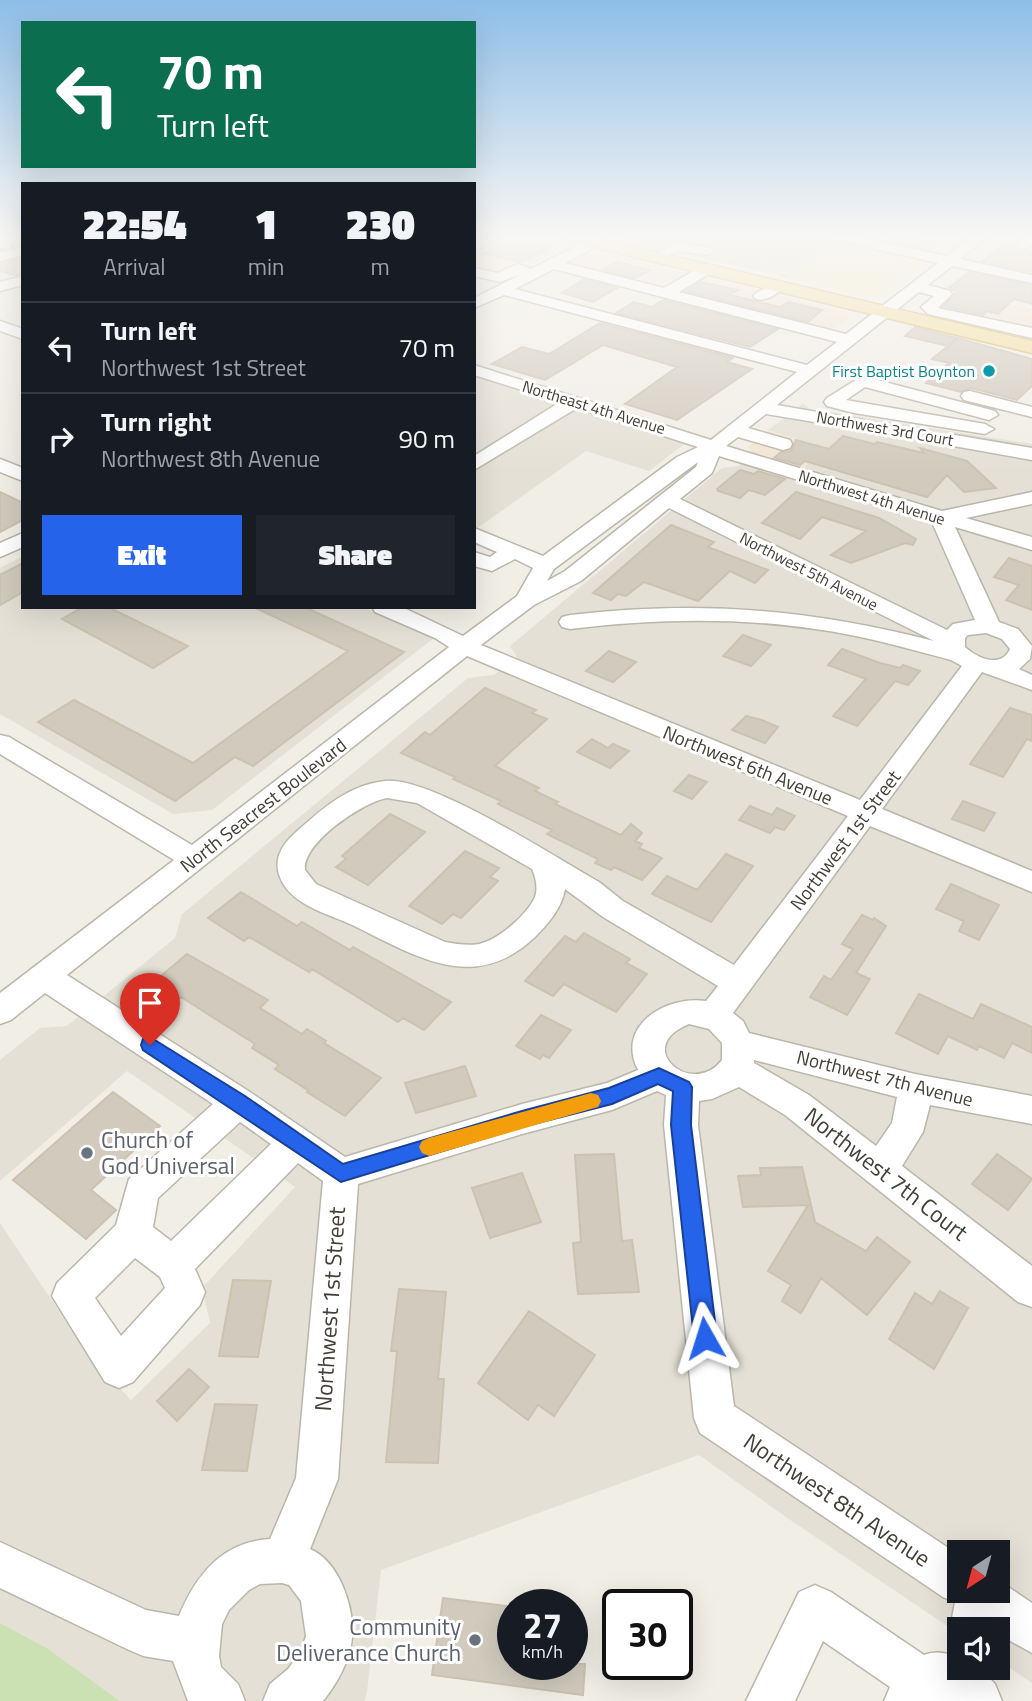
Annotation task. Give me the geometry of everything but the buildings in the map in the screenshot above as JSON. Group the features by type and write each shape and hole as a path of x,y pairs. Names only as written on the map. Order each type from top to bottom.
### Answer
{"main road":[{"path":"908,314 995,324 1032,347"}],"street":[{"path":"597,314 812,370 1032,415"},
{"path":"750,314 850,340"},
{"name":"North Seacrest Boulevard","path":"526,600 545,565 684,461 712,449 883,314"},
{"path":"949,314 1032,333"},
{"path":"995,324 1032,317"},
{"path":"1,327 21,322"},
{"path":"1,327 21,333"},
{"name":"Northeast 4th Avenue","path":"476,371 699,440 712,449"},
{"path":"862,381 833,402 854,408 987,422 1032,437"},
{"path":"950,397 987,422 1032,415"},
{"path":"476,463 575,401"},
{"name":"Northwest 3rd Court","path":"763,408 1032,454"},
{"path":"735,430 783,444"},
{"name":"North Seacrest Boulevard","path":"0,1012 464,647 526,600 573,576 705,469 712,449"},
{"name":"Northwest 4th Avenue","path":"712,449 1032,544"},
{"path":"570,622 691,613 783,618 830,625 1002,666 1024,662 1022,649 940,517 1032,498"},
{"name":"Northwest 5th Avenue","path":"667,500 842,587 969,656"},
{"path":"476,538 545,565"},
{"path":"0,551 21,541"},
{"path":"483,562 513,551"},
{"path":"830,625 847,606 842,587"},
{"name":"Northwest 6th Avenue","path":"388,609 443,633 464,647 1032,882"},
{"path":"1009,627 967,627 956,633 969,656 1032,683"},
{"name":"Northwest 1st Street","path":"713,1016 865,813 969,656"},
{"path":"0,743 194,859"},
{"path":"543,863 551,887 550,897 536,916 511,940 493,951 458,957 440,953 306,891 298,884 289,865 290,855 298,846 344,806 370,791 384,789 414,792 426,797 543,863 589,889 613,909 739,983"},
{"path":"536,916 571,903 613,909"},
{"path":"45,977 238,1102 341,1174 522,1119 671,1082"},
{"path":"687,1012 713,1016 730,1027 736,1056 715,1084 694,1089 671,1082 650,1063 647,1051 652,1033 660,1023 674,1014 687,1012"},
{"name":"Northwest 7th Avenue","path":"736,1056 768,1049 915,1088 1032,1110"},
{"name":"Northwest 7th Court","path":"736,1056 1032,1289"},
{"name":"Northwest 8th Avenue","path":"671,1082 681,1125 715,1418 947,1581"},
{"path":"879,1169 903,1140 914,1114 915,1088"},
{"path":"133,1234 173,1265 186,1292 119,1368 71,1296 133,1234 142,1190 238,1102"},
{"path":"173,1265 296,1142"},
{"name":"Northwest 1st Street","path":"283,1560 299,1528 317,1479 341,1174"},
{"path":"216,1700 203,1682 197,1663 195,1642 200,1619 210,1597 225,1579 243,1566 263,1560 283,1560 303,1569 318,1584 327,1605 329,1630 325,1653 300,1698"},
{"path":"0,1564 143,1633 195,1642"},
{"name":"Northwest 8th Avenue","path":"980,1603 1032,1630"},
{"path":"770,1701 816,1608 946,1686"}],"shaded area":[{"path":"735,314 848,314 850,317 823,337"},
{"path":"938,314 1032,314 1032,338"},
{"path":"476,376 687,442 649,471 586,451 476,529"},
{"path":"803,403 810,409 1032,444 1032,1683 1010,1668 1010,1617 947,1617 947,1626 699,1455 381,1570 364,1701 120,1701 47,1648 0,1623 0,1223 89,1356 131,1400 210,1323 202,1288 295,1187 127,1071 0,1181 0,1060 40,1028 67,1026 175,938 182,914 468,678 494,675 517,657 510,646 722,468 739,466 753,454 803,468 825,447 768,430"},
{"path":"768,430 825,447 803,468 753,454 748,447"},
{"path":"21,557 21,609 368,609 434,638 212,810 173,814 0,714 0,568"}],"green space":[{"path":"0,1623 47,1648 120,1701 0,1701"}],"slow traffic":[{"path":"429,1147 591,1101"}],"place":[{"name":"First Baptist Boynton","path":"989,371"},
{"name":"Church of God Universal","path":"87,1153"},
{"name":"Community Deliverance Church","path":"475,1640"}],"route":[{"path":"150,1045 341,1174 522,1119 612,1096 659,1076 683,1087 681,1125 705,1338"}]}
